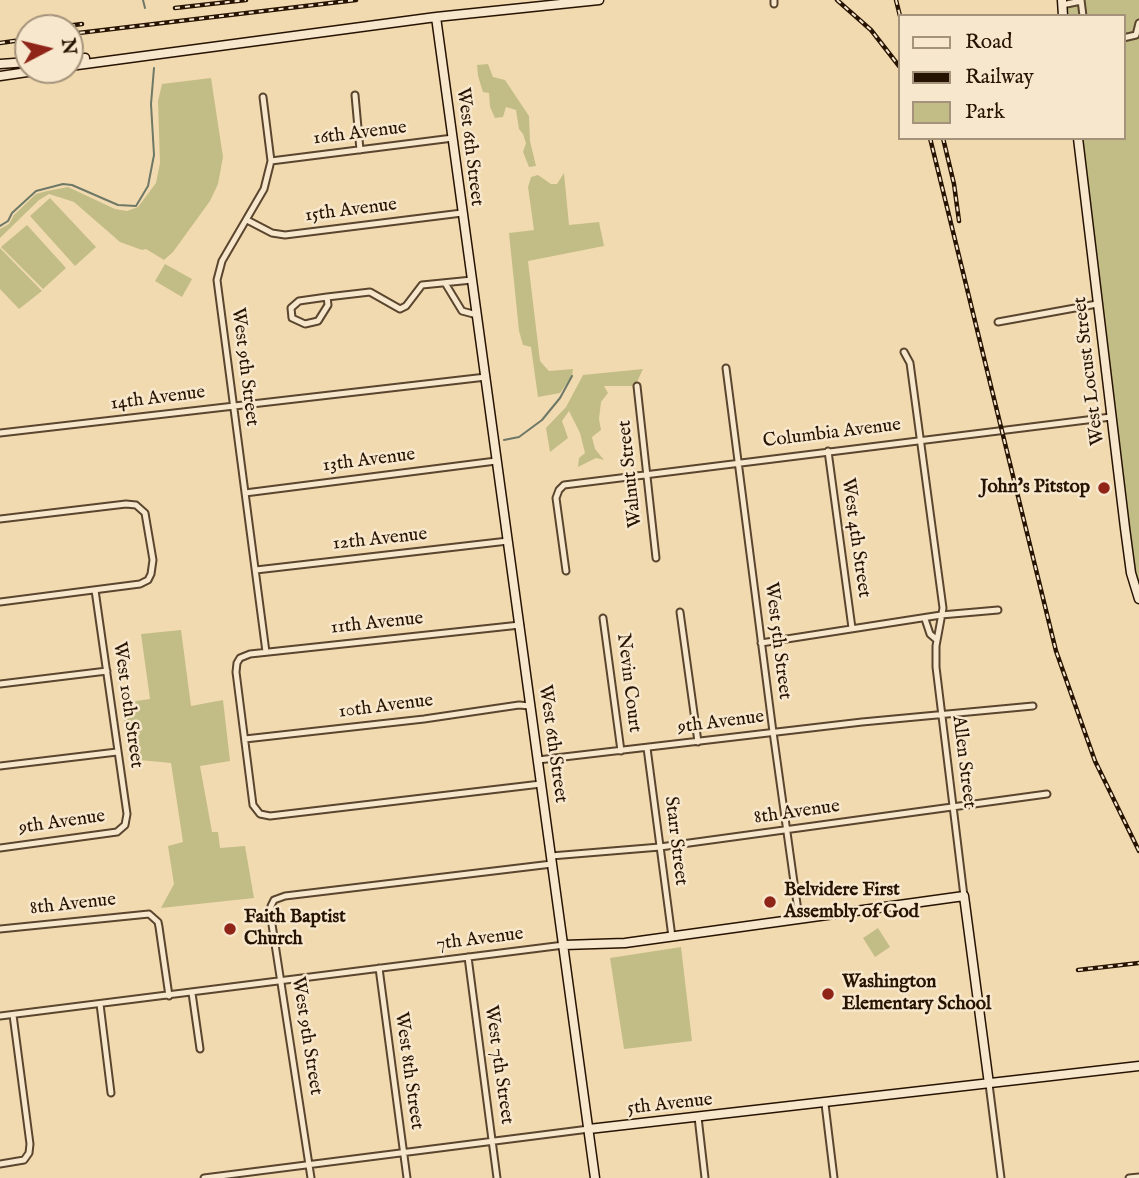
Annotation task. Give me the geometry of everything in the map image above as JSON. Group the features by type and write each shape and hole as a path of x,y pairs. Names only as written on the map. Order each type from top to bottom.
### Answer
{"street":[{"path":"84,64 436,17 599,0"},
{"path":"1062,2 1081,1"},
{"name":"West 6th Street","path":"436,17 595,1178"},
{"path":"1125,38 1136,35 1139,23"},
{"path":"84,58 137,55"},
{"path":"355,94 360,150"},
{"name":"West 9th Street","path":"263,97 271,161 264,189 222,261 217,280 266,652"},
{"name":"16th Avenue","path":"271,161 453,138"},
{"name":"West Locust Street","path":"1078,140 1130,562 1139,598"},
{"name":"15th Avenue","path":"247,220 272,233 285,235 462,214"},
{"path":"327,297 328,305 318,321 305,324 292,318 291,308 296,302 327,297 370,292 400,309 406,306 422,285 472,280"},
{"path":"444,283 462,311 477,315"},
{"path":"998,322 1097,304"},
{"name":"Allen Street","path":"904,352 911,363 942,598 936,667 1001,1178"},
{"name":"West 5th Street","path":"726,368 772,733 799,918"},
{"name":"14th Avenue","path":"0,433 486,377"},
{"name":"Walnut Street","path":"637,386 656,558"},
{"name":"Columbia Avenue","path":"566,571 556,498 559,489 564,485 1111,417"},
{"name":"West 4th Street","path":"828,451 852,628"},
{"name":"13th Avenue","path":"245,493 496,461"},
{"path":"0,519 136,505 145,513 153,560 153,570 148,580 140,584 0,602"},
{"name":"12th Avenue","path":"256,570 508,541"},
{"name":"West 10th Street","path":"95,590 127,814 125,825"},
{"path":"761,643 941,615 998,610"},
{"path":"680,612 698,742"},
{"name":"Nevin Court","path":"603,618 621,751"},
{"path":"925,619 930,634 937,640"},
{"name":"11th Avenue","path":"244,739 236,672 239,659 250,654 520,625"},
{"path":"0,684 107,671"},
{"name":"10th Avenue","path":"244,739 519,705 530,706"},
{"name":"9th Avenue","path":"538,760 1033,706"},
{"path":"244,739 253,805 260,814 270,816 541,784"},
{"name":"Starr Street","path":"647,748 672,937"},
{"path":"0,766 117,752"},
{"name":"8th Avenue","path":"274,900 285,896 1048,794"},
{"name":"9th Avenue","path":"0,848 117,832 125,825"},
{"name":"7th Avenue","path":"0,1016 564,945 625,943 964,896"},
{"name":"West 9th Street","path":"274,900 271,918 311,1178"},
{"name":"8th Avenue","path":"0,929 149,914 158,922 169,996"},
{"name":"West 7th Street","path":"468,957 497,1178"},
{"name":"West 8th Street","path":"379,968 407,1178"},
{"path":"192,993 200,1049"},
{"path":"100,1004 111,1093"},
{"path":"0,1164 24,1160 30,1144 13,1015"},
{"name":"5th Avenue","path":"204,1178 589,1129 1139,1066"},
{"path":"825,1104 834,1178"},
{"path":"698,1117 705,1178"},
{"path":"1129,1178 1139,1177"}],"green space":[{"path":"1062,0 1139,0 1139,599 1131,573 1078,140 1125,140 1125,14 1063,14"},
{"path":"488,64 493,77 505,80 529,116 530,141 536,166 529,167 523,152 526,143 519,129 516,110 506,107 503,117 495,118 490,107 489,93 483,92 478,76 477,65"},
{"path":"211,78 223,157 218,184 210,201 173,252 164,260 146,249 120,242 74,202 49,194 39,200 0,238 0,229 9,224 14,215 36,194 47,191 68,187 115,209 127,211 138,207 156,183 160,163 158,101 162,84"},
{"path":"564,173 569,225 599,222 604,246 528,261 540,361 549,371 573,369 572,376 560,393 538,397 531,347 523,345 519,331 509,233 534,230 528,187 531,177 538,175 551,184 557,184"},
{"path":"50,198 96,247 75,266 30,216"},
{"path":"27,225 66,268 43,289 1,247"},
{"path":"0,248 42,291 19,309 0,289"},
{"path":"165,264 192,279 182,297 155,281"},
{"path":"643,369 632,386 604,386 608,393 601,402 601,430 592,437 595,449 604,460 596,458 578,467 579,458 585,453 580,433 569,411 562,421 568,438 550,452 546,428 566,407 583,375"},
{"path":"181,630 191,706 223,700 230,761 200,766 212,832 218,832 220,848 245,846 254,898 161,908 174,884 168,846 183,842 171,763 129,759 122,703 150,699 141,634"},
{"path":"878,928 890,947 875,957 863,938"},
{"path":"681,947 692,1041 624,1049 610,958"}],"waterway":[{"path":"143,0 145,8"},
{"path":"0,226 36,191 63,184 72,185 118,205 136,206 148,186 154,155 151,104 154,68"},
{"path":"504,440 519,437 542,420 560,398 572,376"}],"railway":[{"path":"175,8 246,0"},
{"path":"84,32 356,0"},
{"path":"837,0 871,30 898,65"},
{"path":"896,0 900,14"},
{"path":"0,43 14,41"},
{"path":"930,140 1056,651 1095,761 1139,851"},
{"path":"943,140 959,221"},
{"path":"1078,970 1139,963"}],"place":[{"name":"John's Pitstop","path":"1104,488"},
{"name":"Belvidere First Assembly of God","path":"770,902"},
{"name":"Faith Baptist Church","path":"230,929"},
{"name":"Washington Elementary School","path":"828,994"}]}
